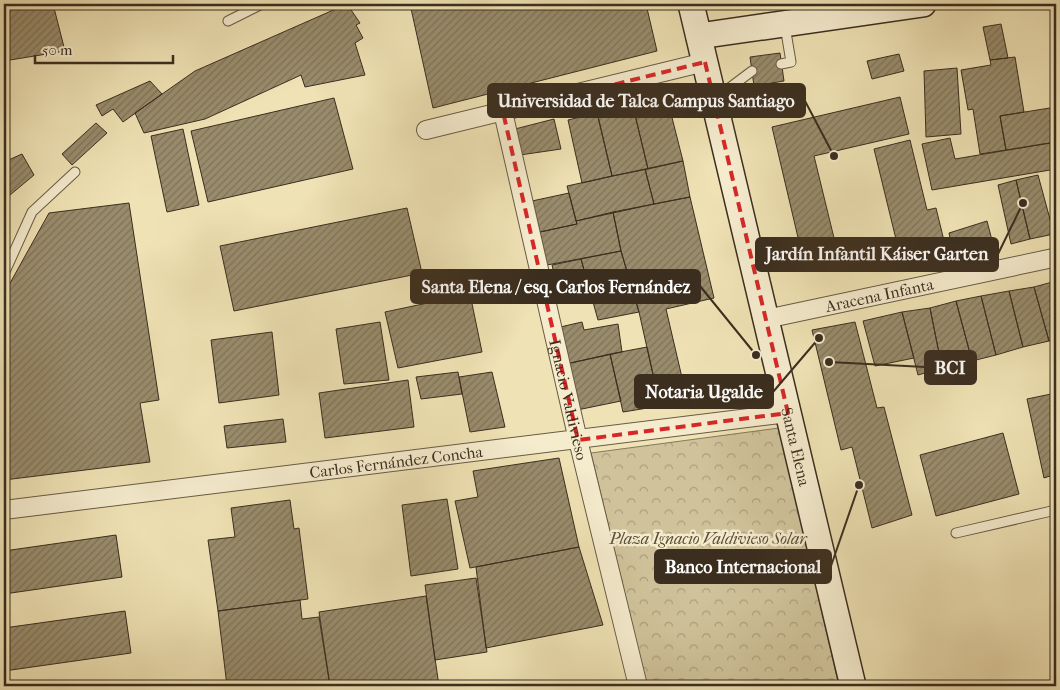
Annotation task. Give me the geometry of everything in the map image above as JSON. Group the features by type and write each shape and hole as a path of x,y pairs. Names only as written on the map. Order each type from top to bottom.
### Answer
{"main road":[{"name":"Santa Elena","path":"691,4 853,686"},
{"path":"698,36 923,4"}],"street":[{"path":"426,130 705,62"},
{"name":"Ignacio Valdivieso","path":"503,112 578,440 638,686"},
{"name":"Aracena Infanta","path":"766,319 1054,258"},
{"name":"Carlos Fernández Concha","path":"4,510 788,413"}],"lane":[{"path":"228,21 262,4"},
{"path":"781,64 791,62 785,24"},
{"path":"712,92 728,89 752,71"},
{"path":"4,274 32,212 75,172"},
{"path":"956,534 1056,510"}],"highlighted area":[{"path":"705,62 788,413 578,440 503,112"}],"green space":[{"name":"Plaza Ignacio Valdivieso Solar","path":"779,428 839,686 647,686 591,453"}],"building":[{"path":"4,4 53,4 65,51 10,60 4,37"},
{"path":"347,4 360,23 356,25 363,38 355,43 365,75 305,87 301,75 205,119 144,133 135,113 195,71"},
{"path":"410,4 646,4 657,51 433,108"},
{"path":"1001,24 1008,58 990,60 983,27"},
{"path":"780,53 784,81 754,86 750,57"},
{"path":"899,54 904,71 872,79 867,61"},
{"path":"1015,57 1024,112 1000,116 1006,150 980,154 973,109 968,110 961,70 991,65 990,60"},
{"path":"957,68 961,134 926,137 924,71"},
{"path":"150,81 162,94 123,122 113,109 102,116 96,105"},
{"path":"664,86 683,161 648,169 630,94"},
{"path":"630,94 648,169 612,176 595,103"},
{"path":"900,97 909,134 814,156 834,238 800,246 772,127"},
{"path":"334,98 353,169 208,202 191,131"},
{"path":"1056,107 1056,142 1006,150 1000,116"},
{"path":"597,113 612,176 582,183 568,120"},
{"path":"554,119 561,149 520,155 515,129"},
{"path":"96,123 107,133 72,165 62,154"},
{"path":"183,129 199,205 167,212 151,136"},
{"path":"950,138 955,159 1056,142 1056,169 932,190 922,144"},
{"path":"910,140 927,210 936,208 948,257 903,268 874,149"},
{"path":"22,154 34,175 4,200 4,162"},
{"path":"683,161 690,197 654,204 645,169"},
{"path":"645,169 654,204 576,221 567,186"},
{"path":"1038,175 1054,234 1030,239 1016,180"},
{"path":"1016,180 1030,239 1011,244 998,185"},
{"path":"569,193 577,224 540,232 532,201"},
{"path":"690,197 714,298 666,309 687,399 660,406 639,312 621,251 613,212"},
{"path":"129,203 159,400 140,403 150,462 4,480 4,301 9,285 49,213"},
{"path":"407,208 422,273 234,311 220,246"},
{"path":"613,212 621,251 547,265 540,232 577,224 576,221"},
{"path":"987,221 994,248 954,258 949,233"},
{"path":"621,251 639,312 598,320 581,259"},
{"path":"581,259 590,292 560,297 552,265"},
{"path":"1056,281 1056,340 1049,341 1034,287"},
{"path":"1034,287 1049,341 1023,347 1009,291"},
{"path":"1009,291 1023,347 996,355 981,296"},
{"path":"470,294 482,352 398,368 385,312"},
{"path":"981,296 996,355 972,361 956,301"},
{"path":"956,301 972,361 942,368 930,308"},
{"path":"930,308 942,368 918,375 902,312"},
{"path":"902,312 914,358 875,366 863,321"},
{"path":"380,322 389,380 344,384 336,329"},
{"path":"582,322 584,330 618,324 622,352 566,364 556,328"},
{"path":"855,322 877,408 884,407 912,515 872,528 852,447 841,450 812,330"},
{"path":"272,332 279,395 219,403 211,340"},
{"path":"647,347 660,406 623,412 610,354"},
{"path":"610,354 621,401 577,410 566,364"},
{"path":"458,372 462,394 421,399 416,377"},
{"path":"492,372 505,427 470,432 459,377"},
{"path":"408,380 414,427 325,438 319,393"},
{"path":"1056,393 1056,474 1044,478 1027,399"},
{"path":"283,419 286,442 227,448 224,426"},
{"path":"1003,433 1019,494 936,516 920,455"},
{"path":"559,458 579,547 470,568 455,501 478,497 473,471"},
{"path":"447,499 458,569 411,576 402,505"},
{"path":"290,500 294,529 299,528 308,599 218,611 208,540 235,537 231,508"},
{"path":"116,535 122,577 4,594 4,551"},
{"path":"579,547 603,625 486,648 476,567"},
{"path":"476,578 487,652 435,660 425,585"},
{"path":"426,596 439,686 330,686 319,612"},
{"path":"300,600 302,619 319,617 330,686 227,686 218,611"},
{"path":"125,611 131,653 4,671 4,628"}],"place":[{"name":"Universidad de Talca Campus Santiago","path":"834,156"},
{"name":"Jardín Infantil Káiser Garten","path":"1023,203"},
{"name":"Notaria Ugalde","path":"819,338"},
{"name":"Santa Elena / esq. Carlos Fernández","path":"756,355"},
{"name":"BCI","path":"829,362"},
{"name":"Banco Internacional","path":"859,485"}]}
